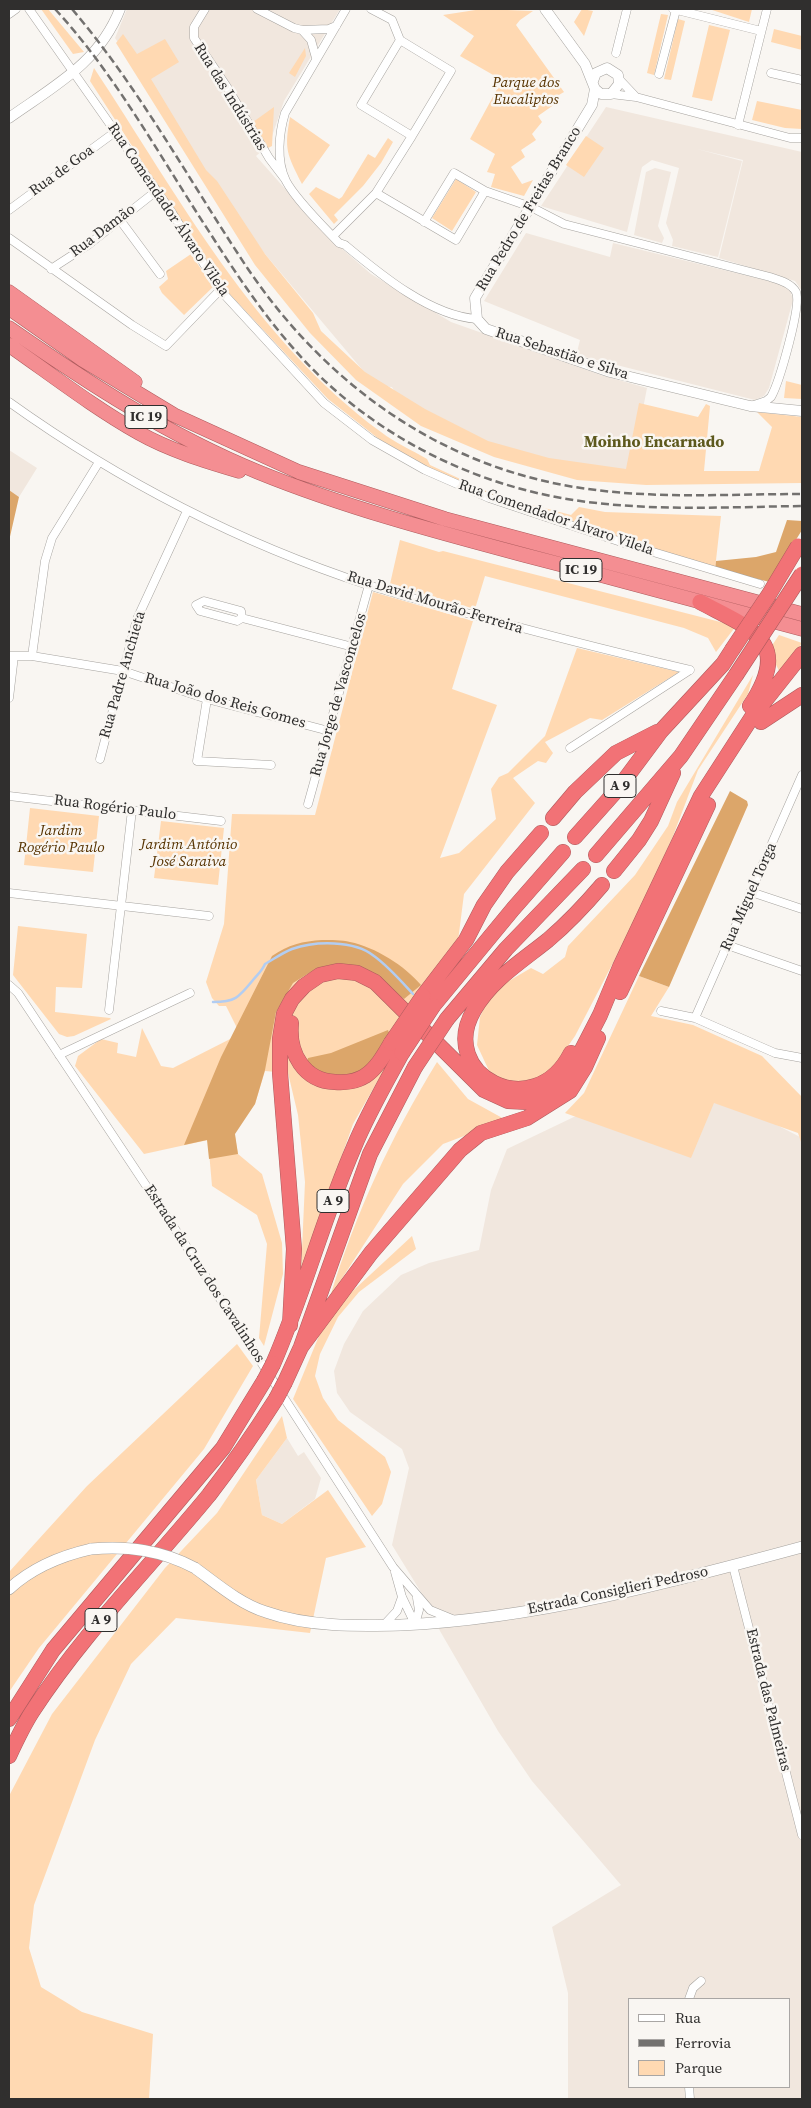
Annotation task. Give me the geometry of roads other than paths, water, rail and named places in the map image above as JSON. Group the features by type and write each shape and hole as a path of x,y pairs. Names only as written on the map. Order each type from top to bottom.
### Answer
{"highway":[{"path":"9,292 133,380 174,416"},
{"name":"IC 19","path":"9,308 83,360 174,416 262,457 335,485 445,519 802,614"},
{"name":"IC 19","path":"9,328 78,376 166,429 256,472 404,523 802,630"},
{"path":"9,345 98,408 141,434 205,461 294,486"},
{"name":"A 9","path":"575,838 617,790 661,731 722,664 768,596 802,538"},
{"name":"A 9","path":"596,856 681,756 802,574"},
{"path":"684,830 697,794 716,755 764,684 768,662 766,646 757,634 700,602"},
{"path":"290,1325 294,1249 282,1106 280,1039 284,1014 304,986 320,975 338,972 357,973 375,982 484,1090 508,1101 528,1102 553,1092 567,1079 600,1016 620,967 684,830 730,749 802,654"},
{"path":"301,1347 370,1254 460,1150 481,1133 527,1118 570,1091 585,1067 710,800 738,753 802,665"},
{"path":"761,722 802,695"},
{"path":"553,818 575,792 616,753 661,731"},
{"path":"614,871 639,840 651,821 681,756"},
{"path":"428,1001 466,940 484,905 507,872 540,833"},
{"name":"A 9","path":"9,1719 53,1650 223,1448 264,1382 290,1325 322,1230 354,1147 397,1048 428,1001 563,852"},
{"name":"A 9","path":"9,1756 31,1713 69,1659 121,1594 208,1495 236,1459 276,1399 301,1347 370,1154 415,1066 447,1018 506,949 583,869"},
{"path":"602,885 576,915 486,993 473,1012 466,1035 468,1057 484,1078 508,1089 530,1089 551,1079 567,1060 592,1012 620,967"},
{"path":"397,1048 364,1077 345,1082 323,1082 306,1070 295,1056 290,1040 291,1024 302,1000 323,984 339,981 356,982 371,990 392,1008 485,1100 507,1109 544,1109"}],"main road":[{"name":"Estrada Consiglieri Pedroso","path":"9,1589 35,1569 52,1561 91,1549 114,1547 146,1550 162,1554 195,1568 243,1601 264,1612 310,1622 384,1625 415,1624 462,1621 530,1611 733,1566 802,1548"}],"street":[{"path":"9,14 16,9"},
{"name":"Rua Comendador Álvaro Vilela","path":"29,9 170,211 220,290 324,403 372,440 424,470 489,498 760,584"},
{"path":"9,118 74,72 89,59 108,37 120,9"},
{"name":"Rua das Indústrias","path":"205,9 194,27 194,38 227,87 268,158 286,181"},
{"path":"257,9 294,28 302,30 329,29 336,26"},
{"name":"Rua Sebastião e Silva","path":"346,9 288,105 280,128 281,155 286,181 333,236 397,286 460,318 478,319 486,329 587,366 750,406 802,411"},
{"path":"333,236 376,193 452,71 400,40 392,20 372,9"},
{"path":"616,53 627,9"},
{"path":"659,74 674,9 761,31"},
{"path":"738,125 767,9"},
{"path":"547,11 585,64 594,85 608,94 636,97 790,138 802,138"},
{"path":"302,30 311,40 316,58"},
{"path":"400,40 361,105 412,136"},
{"path":"585,64 596,71 603,69 615,72 628,92 636,97"},
{"path":"594,85 596,73 603,69"},
{"path":"771,73 802,80"},
{"path":"594,101 618,88 619,79"},
{"name":"Rua Pedro de Freitas Branco","path":"478,319 475,298 594,101 594,85"},
{"name":"Rua de Goa","path":"9,210 115,132"},
{"path":"424,222 454,173 485,191 531,207 564,224 770,276 788,284 795,291 798,302 776,387 766,401 750,406"},
{"path":"376,193 456,240 485,191"},
{"name":"Rua Damão","path":"51,269 120,220 155,192"},
{"path":"120,220 160,274"},
{"path":"9,238 51,269 166,346 220,290"},
{"name":"Rua David Mourão-Ferreira","path":"9,402 99,462 187,511 285,554 368,586 539,634 690,670 570,748"},
{"path":"32,656 45,561 52,538 99,462"},
{"name":"Rua Padre Anchieta","path":"100,759 137,618 187,511"},
{"name":"Rua Jorge de Vasconcelos","path":"308,804 353,647 368,586"},
{"path":"242,618 241,611 204,601 196,605 200,611 237,621 242,618 353,647"},
{"path":"9,698 11,656"},
{"name":"Rua João dos Reis Gomes","path":"11,656 32,656 123,671 208,700 329,731"},
{"path":"208,700 197,761 271,765"},
{"name":"Rua Miguel Torga","path":"695,1018 802,775"},
{"name":"Rua Rogério Paulo","path":"9,796 222,821"},
{"path":"109,1010 119,906 132,810"},
{"path":"751,892 802,909"},
{"path":"9,894 209,916"},
{"path":"727,945 802,971"},
{"name":"Estrada da Cruz dos Cavalinhos","path":"9,986 18,993 186,1244 393,1567 416,1596 437,1614 462,1621"},
{"path":"60,1055 190,993"},
{"path":"660,1011 695,1018 776,1053 802,1058"},
{"name":"Estrada das Palmeiras","path":"733,1566 802,1835"},
{"name":"Estrada da Cruz dos Cavalinhos","path":"393,1567 402,1597 415,1624"},
{"path":"415,1624 419,1610 416,1596"},
{"path":"384,1625 398,1611 402,1597"},
{"path":"689,1998 693,1988 700,1981"}],"waterway":[{"path":"213,1002 232,1000 244,991 265,964 285,952 301,946 323,943 356,947 366,951 384,964 413,994"}],"railway":[{"path":"55,9 77,34 118,89 231,266 277,329 331,387 397,435 432,455 470,472 508,485 548,495 588,502 641,507 802,506"},
{"path":"72,9 97,40 142,103 248,269 280,312 315,350 353,385 394,416 439,442 486,463 536,479 588,489 668,495 802,494"}],"district":[{"name":"Moinho Encarnado","path":"654,443"}],"park label":[{"name":"Parque dos Eucaliptos","path":"526,92"},
{"name":"Jardim Rogério Paulo","path":"61,840"},
{"name":"Jardim António José Saraiva","path":"189,854"}]}
